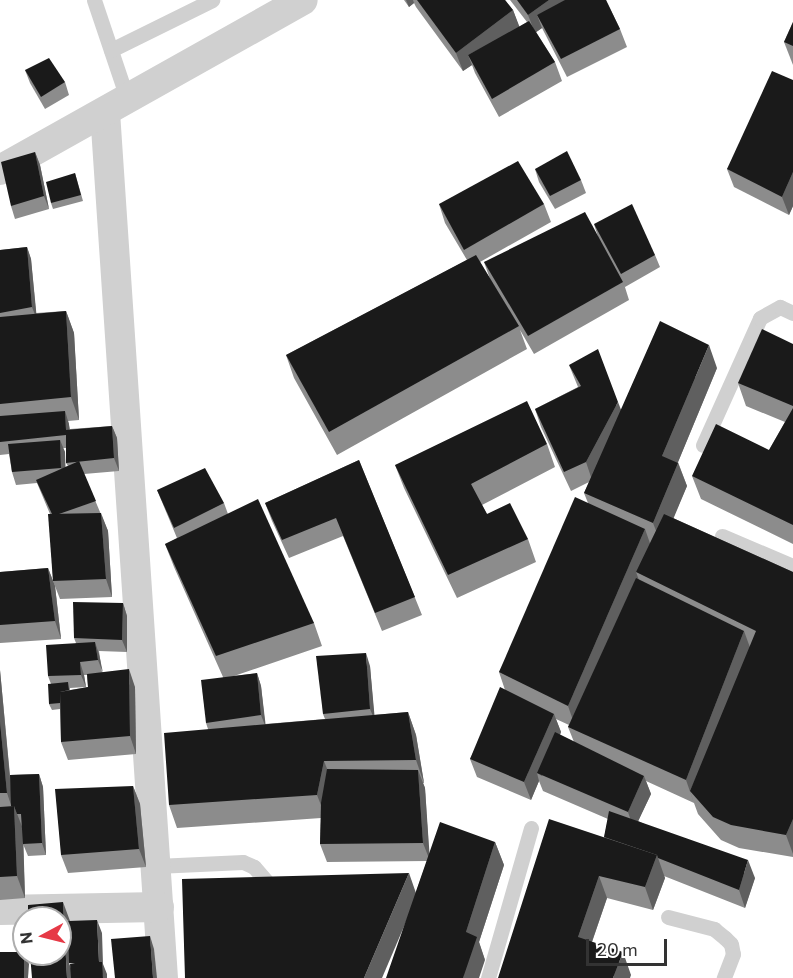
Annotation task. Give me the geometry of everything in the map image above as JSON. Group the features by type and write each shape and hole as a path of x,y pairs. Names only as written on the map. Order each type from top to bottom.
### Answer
{"street":[{"path":"0,170 303,0"},
{"path":"116,105 156,866 164,978"},
{"path":"0,910 159,907"}],"lane":[{"path":"94,0 111,50 116,105"},
{"path":"111,50 212,0"},
{"path":"703,445 760,318 780,307 793,313"},
{"path":"722,536 793,566"},
{"path":"488,978 531,828"},
{"path":"156,866 243,862 254,867 279,895 292,899"},
{"path":"668,917 714,929 725,938 733,954 724,978"}],"building":[{"path":"417,0 505,0 513,10 456,53"},
{"path":"517,0 549,0 528,15"},
{"path":"565,0 606,0 620,29 561,59 537,15"},
{"path":"529,21 555,62 492,99 468,55"},
{"path":"793,22 793,46 784,42"},
{"path":"49,58 65,82 41,97 25,70"},
{"path":"772,71 793,80 793,172 782,197 727,169"},
{"path":"567,151 581,180 550,196 535,169"},
{"path":"35,152 44,196 11,206 1,162"},
{"path":"518,161 544,204 464,250 439,204"},
{"path":"75,173 81,195 51,203 46,182"},
{"path":"632,204 655,255 621,274 594,224"},
{"path":"585,212 623,282 528,336 484,262"},
{"path":"27,247 32,307 0,313 0,250"},
{"path":"476,255 519,326 329,432 286,355"},
{"path":"66,311 71,397 0,404 0,317"},
{"path":"660,321 709,345 662,456 678,463 653,523 584,493"},
{"path":"762,329 793,344 793,406 738,383"},
{"path":"598,349 618,402 586,462 564,472 535,409 581,386 569,365"},
{"path":"527,401 547,444 471,484 487,514 510,503 528,539 448,575 395,465"},
{"path":"793,408 793,525 692,476 716,424 769,450"},
{"path":"65,411 66,430 112,426 114,458 66,463 66,435 0,442 0,416"},
{"path":"60,440 61,468 12,472 8,444"},
{"path":"359,460 415,597 375,613 336,518 282,540 265,503"},
{"path":"79,461 96,501 59,514 52,514 36,480"},
{"path":"205,468 224,503 174,528 157,490"},
{"path":"575,497 645,529 568,706 499,672"},
{"path":"258,499 314,623 216,656 165,544"},
{"path":"101,513 106,579 53,581 48,514"},
{"path":"664,514 793,572 793,819 786,835 731,825 713,817 690,791 756,631 636,572"},
{"path":"48,568 55,621 0,625 0,572"},
{"path":"636,578 744,631 686,780 568,727"},
{"path":"73,602 123,603 122,640 74,638"},
{"path":"95,642 98,660 80,662 81,675 48,676 46,645"},
{"path":"366,653 370,709 323,714 316,656"},
{"path":"129,669 130,736 61,742 60,692 88,687 87,674"},
{"path":"257,673 261,715 206,723 201,680"},
{"path":"68,682 69,690 60,692 60,703 49,704 48,684"},
{"path":"500,687 554,714 524,782 470,759"},
{"path":"408,712 416,760 324,761 317,795 169,805 164,733"},
{"path":"0,722 7,793 0,793"},
{"path":"555,732 644,776 628,812 537,773"},
{"path":"327,769 418,770 423,843 320,844 321,803"},
{"path":"39,774 42,843 23,844 21,814 17,814 14,806 11,806 10,775"},
{"path":"133,786 139,849 61,855 55,789"},
{"path":"14,806 17,876 0,877 0,807"},
{"path":"609,811 748,860 739,890 658,858 657,855 604,837"},
{"path":"549,819 657,855 645,887 599,876 578,937 623,952 613,978 498,978"},
{"path":"440,822 495,842 466,932 477,937 463,978 386,978"},
{"path":"409,873 364,978 185,978 182,879"},
{"path":"63,902 63,906 28,906"},
{"path":"97,920 99,962 102,962 103,978 71,978 70,966 75,964 72,964 72,921"},
{"path":"150,936 153,978 115,978 111,939"},
{"path":"0,952 12,952 12,966 24,966 24,978 0,978"},
{"path":"31,966 66,966 67,978 32,978"}]}
